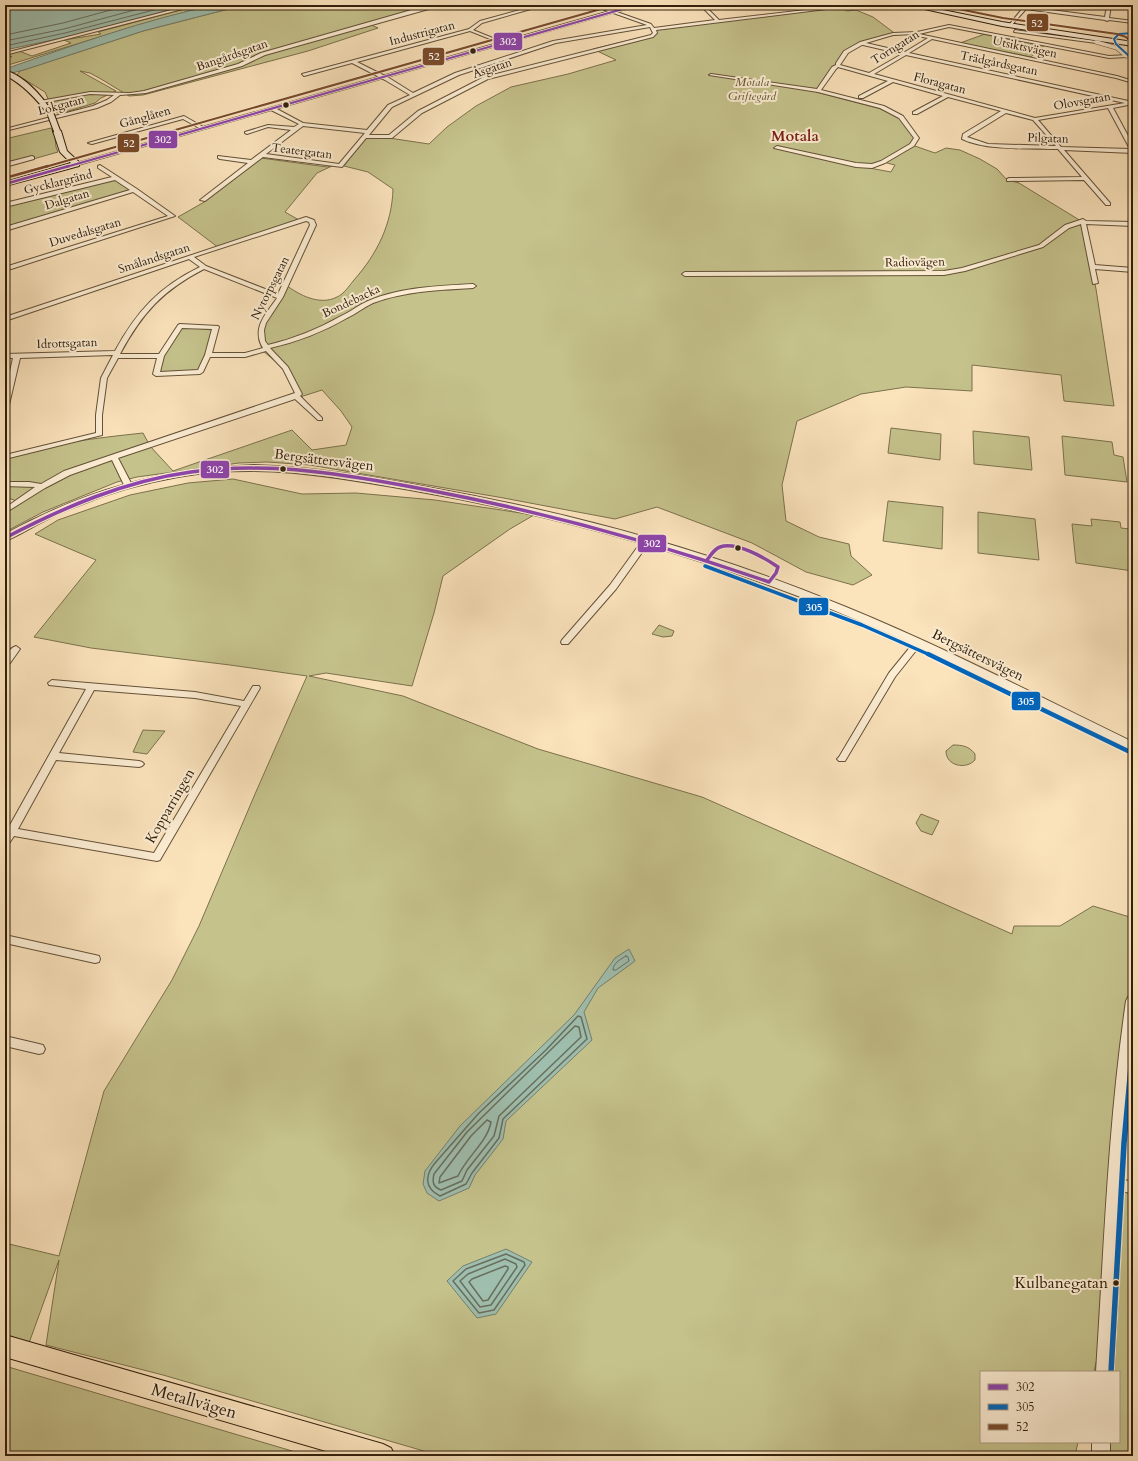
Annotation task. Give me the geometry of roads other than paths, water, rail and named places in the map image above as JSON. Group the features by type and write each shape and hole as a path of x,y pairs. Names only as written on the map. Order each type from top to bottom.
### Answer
{"main road":[{"path":"909,5 1010,28 1122,41 1133,44"},
{"path":"1122,41 1133,39"},
{"path":"1122,41 1133,52"},
{"path":"5,72 31,90 42,102 51,115 64,152 76,164 5,184"},
{"name":"Metallvägen","path":"5,1346 383,1456"}],"street":[{"path":"5,54 196,5"},
{"name":"Bangårdsgatan","path":"427,8 432,5"},
{"name":"Bangårdsgatan","path":"42,102 90,93 149,91 244,64 263,54 441,5"},
{"name":"Industrigatan","path":"304,75 470,30 481,22 543,5"},
{"path":"593,5 652,27"},
{"path":"76,164 384,78 637,5"},
{"path":"702,5 718,22"},
{"path":"1002,5 1026,7 1089,18 1133,22"},
{"path":"1107,20 1109,5"},
{"path":"1121,5 1133,6"},
{"path":"1010,28 1026,7"},
{"path":"367,134 387,109 413,95 462,72 535,47 578,38 652,27 718,22 832,8"},
{"path":"818,91 834,68 838,66 838,63 846,52 862,44 894,34 913,34 950,26 1109,57 1126,56"},
{"name":"Åsgatan","path":"302,124 390,137 424,110 483,79 598,48 652,36 655,34 652,27"},
{"path":"470,30 503,44"},
{"path":"1015,31 1052,34 1047,45"},
{"name":"Utsiktsvägen","path":"913,34 1117,77 1133,82"},
{"path":"578,38 585,41"},
{"name":"Torngatan","path":"871,74 930,38"},
{"path":"1096,39 1117,48 1126,56"},
{"name":"Trädgårdsgatan","path":"862,44 1132,103"},
{"path":"591,45 598,48"},
{"path":"353,62 413,95"},
{"path":"493,62 499,65"},
{"name":"Floragatan","path":"838,66 1035,120"},
{"path":"505,68 511,71"},
{"path":"711,75 818,91 882,107 905,120 916,136 917,140 912,145 880,164 872,166 856,165 777,148"},
{"path":"861,97 893,80"},
{"name":"Lokgatan","path":"5,130 95,107 109,101 120,93"},
{"path":"915,113 948,95"},
{"name":"Olovsgatan","path":"1035,120 1132,103"},
{"path":"1110,107 1133,150"},
{"path":"203,200 302,124 273,109"},
{"name":"Pilgatan","path":"1005,111 965,135 964,138 985,145 1133,150"},
{"name":"Gånglåten","path":"90,143 184,117 203,128"},
{"path":"1035,120 1108,204"},
{"path":"247,133 268,126 295,130"},
{"name":"Teatergatan","path":"261,155 340,166 367,134"},
{"path":"220,157 252,162"},
{"path":"5,165 32,158"},
{"path":"100,167 135,190"},
{"name":"Gycklargränd","path":"5,205 116,178"},
{"path":"1009,180 1085,178"},
{"name":"Duvedalsgatan","path":"5,268 172,216 135,190"},
{"name":"Dalgatan","path":"5,229 135,190"},
{"name":"Smålandsgatan","path":"5,319 297,221 309,220"},
{"name":"Nytorpsgatan","path":"266,348 261,336 263,323 280,297 313,225 312,221 309,220"},
{"path":"1083,222 1095,283"},
{"name":"Radiovägen","path":"685,274 932,274 951,272 1041,246 1049,242 1071,224 1083,222 1133,224"},
{"path":"190,257 204,267 280,297"},
{"path":"5,457 100,434 99,415 101,389 116,354 136,322 154,300 182,278 204,267"},
{"path":"1092,268 1133,270"},
{"name":"Bondebacka","path":"266,348 300,337 339,320 366,304 381,298 412,291 473,286"},
{"path":"180,326 216,327 208,355 200,372 156,374 161,356 180,326"},
{"path":"5,511 42,486 67,473 299,394 299,391 286,368 266,348 245,354 208,355"},
{"name":"Idrottsgatan","path":"5,356 116,354 161,356"},
{"path":"5,409 17,356"},
{"path":"296,396 320,419"},
{"path":"114,457 128,485"},
{"name":"Bergsättersvägen","path":"5,538 65,506 128,485 168,476 212,470 263,468 308,470 502,504 579,521 647,540 707,560 838,608 918,643 1133,747"},
{"path":"5,484 29,484 42,486"},
{"path":"566,642 612,587 647,540"},
{"name":"Bergsättersvägen","path":"842,759 892,675 918,643"},
{"path":"5,664 16,649"},
{"path":"52,683 195,695 246,704"},
{"path":"5,842 12,832 91,687"},
{"name":"Kopparringen","path":"12,832 157,857 256,688"},
{"path":"53,756 139,764"},
{"path":"5,939 95,959"},
{"path":"1105,1371 1124,1067 1133,1001"},
{"path":"5,1041 39,1049"},
{"path":"1116,1184 1133,1188"},
{"path":"1101,1443 1101,1456"}],"water":[{"path":"5,5 189,5 67,37 5,50"},
{"path":"215,5 244,5 143,31 5,75 5,69 83,42 162,18"},
{"path":"629,949 635,961 598,988 584,1012 592,1040 506,1121 503,1139 475,1175 469,1188 439,1201 427,1193 423,1184 425,1171 460,1126 574,1015 615,958"},
{"path":"506,1249 532,1262 496,1314 477,1318 447,1281 463,1266"}],"place":[{"name":"Kulbanegatan","path":"1116,1283"}],"district":[{"name":"Motala","path":"795,136"}],"park label":[{"name":"Motala Griftegård","path":"752,89"}]}
